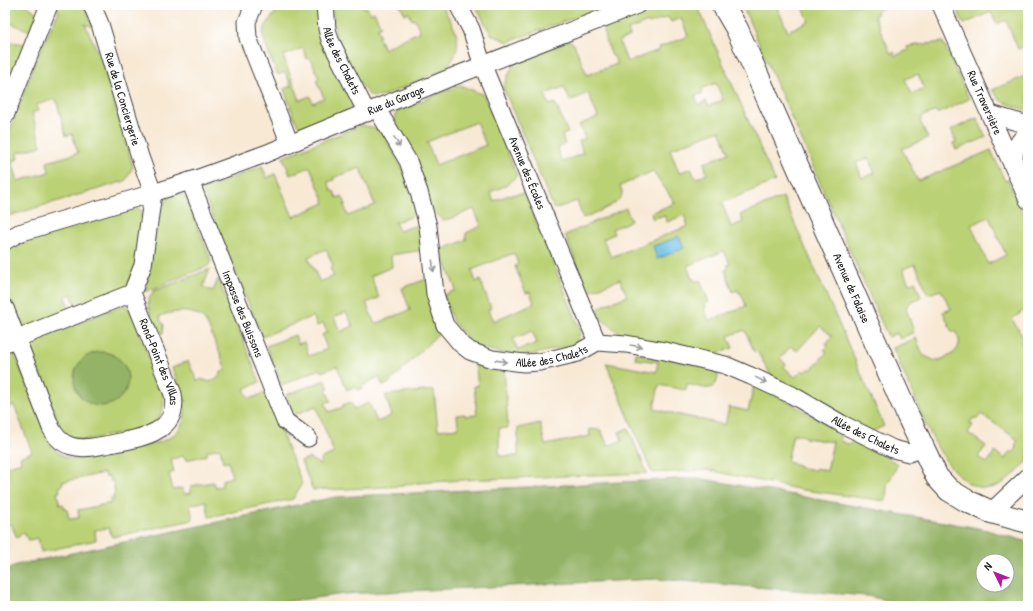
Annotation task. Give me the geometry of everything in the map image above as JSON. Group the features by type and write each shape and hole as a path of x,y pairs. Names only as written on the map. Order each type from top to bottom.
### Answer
{"street":[{"path":"5,116 49,5"},
{"name":"Rue de la Conciergerie","path":"92,5 100,24 140,157 153,193"},
{"path":"254,5 247,22 248,38 290,144"},
{"name":"Allée des Chalets","path":"325,5 327,29 330,40 372,111 408,161 420,192 428,226 435,294 445,325 465,348 481,356 492,359 524,363 540,362 578,353 597,342 626,344 652,349 725,365 792,395 842,424 893,449 910,453 923,448"},
{"name":"Avenue des Écoles","path":"458,5 471,30 483,66 597,342"},
{"name":"Rue du Garage","path":"153,193 290,144 637,5"},
{"name":"Avenue de Falaise","path":"723,5 737,29 937,477 949,490 967,501 991,512 1028,522"},
{"name":"Rue Traversière","path":"942,5 1028,200"},
{"path":"990,114 1028,125"},
{"path":"1016,172 1014,150 1021,138 1028,133"},
{"name":"Impasse des Buissons","path":"190,181 285,421 308,438"},
{"path":"5,242 20,233 153,193 143,265 132,293 11,340"},
{"name":"Rond-Point des Villas","path":"5,308 11,340 55,436 61,442 70,446 88,447 141,438 152,434 162,428 173,410 173,394 132,293"},
{"path":"991,512 1028,477"}],"green space":[{"path":"5,5 27,5 37,13 30,31 5,21"},
{"path":"58,5 84,5 93,27 85,24 101,59 133,167 125,181 5,217 5,143 34,64 59,11 56,9","holes":["56,99 66,136 72,134 78,153 47,162 49,172 18,181 12,161 18,159 17,153 41,146 32,113 38,111 36,105"]},
{"path":"282,5 319,5 354,104 346,111 306,127 300,127 296,122 284,89 291,86 285,72 278,75 263,37 266,26","holes":["303,48 307,59 310,58 319,78 316,80 324,98 313,103 310,96 300,100 283,56"]},
{"path":"332,5 363,5 364,8 367,7 370,14 374,12 381,26 377,28 380,35 378,36 384,49 420,31 415,19 412,20 409,13 405,14 400,5 442,5 456,33 457,51 450,63 437,72 382,96 372,96 361,85 339,45 333,22"},
{"path":"475,5 607,5 508,42 491,34"},
{"path":"658,5 697,5 775,181 722,203 731,227 743,222 740,215 783,197 884,426 871,432 771,375 757,351 754,352 745,330 728,336 733,348 715,354 625,337 604,321 596,311 602,306 627,296 620,279 588,292 565,235 626,208 631,221 612,229 614,234 603,239 611,257 688,226 684,215 667,222 664,215 653,219 651,213 675,203 653,171 620,186 622,192 618,201 583,218 577,201 554,209 503,87 514,63 569,40 574,44 587,75 617,64 606,41 603,27","holes":["668,17 671,22 681,18 688,36 658,48 659,50 627,62 619,41 630,36 628,30 648,22 649,24","716,83 723,100 709,106 706,101 699,105 695,96 703,93 701,89","564,87 570,101 588,93 598,117 579,125 585,139 579,141 583,153 562,162 558,151 559,147 565,144 562,135 568,133 555,103 549,105 545,94","720,130 729,153 704,163 707,174 697,178 694,176 691,168 679,173 670,149","724,251 730,264 727,265 729,268 725,270 733,292 738,290 739,293 741,293 746,306 709,321 704,308 706,307 705,304 709,302 700,280 696,282 692,279 687,266","820,326 832,336 826,344 828,346 824,350 827,352 811,370 808,368 804,372 802,370 795,377 784,367 786,364 780,359 791,346 797,351"]},
{"path":"742,5 776,5 788,31 809,21 802,5 825,5 827,8 834,5 898,5 890,9 888,6 876,11 877,14 874,16 891,54 894,52 895,56 908,50 907,47 910,46 943,42 969,99 939,113 936,111 921,117 922,120 920,121 928,138 902,149 918,181 991,150 1005,181 1008,180 1028,225 1028,312 1026,309 1012,319 1024,339 1020,342 1028,353 1028,389 1022,394 1028,401 1028,461 1010,478 999,485 988,488 975,486 963,479 952,468 933,439 893,348 916,338 923,355 935,361 943,359 955,352 959,345 959,338 955,331 952,332 943,312 951,309 941,290 928,294 915,264 903,269 909,284 915,281 921,297 910,302 906,308 914,332 900,339 897,333 888,337","holes":["918,74 924,88 912,94 905,79","868,158 875,173 862,178 856,163","989,217 1006,255 988,264 971,225","981,414 1018,440 1015,445 1017,448 1013,453 1010,451 1005,459 995,452 987,463 978,457 986,446 968,433 973,425 970,423 973,418 977,419"]},
{"path":"955,5 1028,5 1028,57 1023,47 1018,49 1006,20 997,24 991,12 964,24"},
{"path":"5,41 25,44 5,90"},
{"path":"1028,75 1028,111 1001,101 992,90"},
{"path":"460,85 484,95 517,176 505,186 490,192 494,201 509,195 524,193 581,331 577,341 571,345 535,354 521,355 501,353 474,346 453,322 444,295 456,290 440,250 466,240 466,233 481,226 474,209 444,221 431,209 419,171 394,121 395,115 399,110","holes":["476,122 486,145 436,165 427,142","514,253 518,264 515,266 526,293 530,292 534,303 493,321 488,310 491,308 480,280 476,282 472,270","532,331 537,343 518,350 513,339"]},
{"path":"977,118 986,137 956,150 953,143 956,142 951,130"},
{"path":"362,125 382,130 404,172 417,210 411,217 395,222 399,231 414,226 420,226 423,250 391,255 392,267 371,276 379,298 366,303 375,324 410,310 402,288 427,279 441,329 437,335 388,384 383,386 379,377 362,386 363,388 358,390 356,386 347,390 337,366 322,372 320,369 282,385 266,346 295,335 298,344 304,342 309,356 327,349 322,335 327,332 323,323 317,326 313,316 262,337 202,190 262,166 267,178 275,174 293,217 325,203 310,167 290,175 283,157","holes":["360,168 375,205 348,216 344,205 346,204 342,196 337,198 334,191 332,192 328,182 334,180 333,178","326,249 333,266 330,268 334,276 320,282 308,257","346,312 353,326 340,332 334,317"]},
{"path":"175,193 180,193 186,198 211,261 208,266 145,292 159,213 165,202"},
{"path":"135,206 142,211 136,266 126,287 77,307 71,294 65,297 70,310 27,327 19,324 5,287 5,245"},
{"path":"210,269 203,287 213,291 218,279 260,382 244,389 249,399 265,393 302,483 293,499 209,517 206,501 190,505 193,520 112,537 109,528 95,530 96,540 41,552 38,538 29,540 23,533 17,538 11,524 5,526 5,467 21,462 20,457 32,452 14,405 5,409 5,351 13,353 16,358 50,444 63,456 80,459 160,442 172,436 180,428 184,419 185,410 183,400 172,368 188,361 197,381 203,379 204,381 206,380 209,382 217,379 220,373 226,370 208,325 196,314 190,312 178,312 160,316 164,325 163,333 159,335 149,307 150,296 154,291","holes":["220,448 223,462 228,461 232,477 222,480 222,486 216,487 213,482 191,486 191,493 185,494 182,488 173,490 169,474 174,472 171,459 184,456 186,460 207,455 207,451","104,473 105,477 109,476 110,481 113,481 115,493 113,494 114,499 110,499 111,503 78,510 79,518 69,519 67,509 65,509 63,504 60,505 57,492 60,492 59,487 62,486 62,482"]},
{"path":"123,305 127,306 131,311 163,394 161,414 152,424 133,430 83,440 69,436 60,426 30,348 37,339"},
{"path":"96,352 106,352 116,356 124,364 128,374 128,384 124,394 116,402 106,406 96,406 86,402 78,394 74,384 74,374 78,364 86,356"},
{"path":"636,353 713,367 718,375 715,385 707,388 687,384 686,390 659,385 654,409 725,425 729,407 748,411 754,386 761,387 840,431 840,441 848,444 857,441 898,464 887,485 886,501 803,490 708,470 652,473 606,363 656,372 658,362 635,359","holes":["793,434 805,436 805,438 833,442 827,471 816,468 815,470 798,467 799,465 787,462"]},
{"path":"475,361 504,366 508,428 499,428 499,456 518,456 518,428 540,423 545,445 590,436 589,429 601,430 608,446 622,440 619,432 628,428 647,473 462,480 403,484 403,486 313,490 301,461 309,458 320,465 322,458 334,453 316,406 294,415 286,395 325,380 329,388 326,389 331,401 325,403 329,412 343,407 343,405 351,402 354,409 369,403 377,422 392,415 385,395 434,390 438,430 458,428 457,415 477,415 474,386 478,386"},
{"path":"698,478 983,529 1028,542 1028,606 913,606 867,596 656,579 344,594 255,606 5,606 5,571 16,565 335,497"}],"water":[{"path":"679,236 684,248 657,259 653,246"}]}
